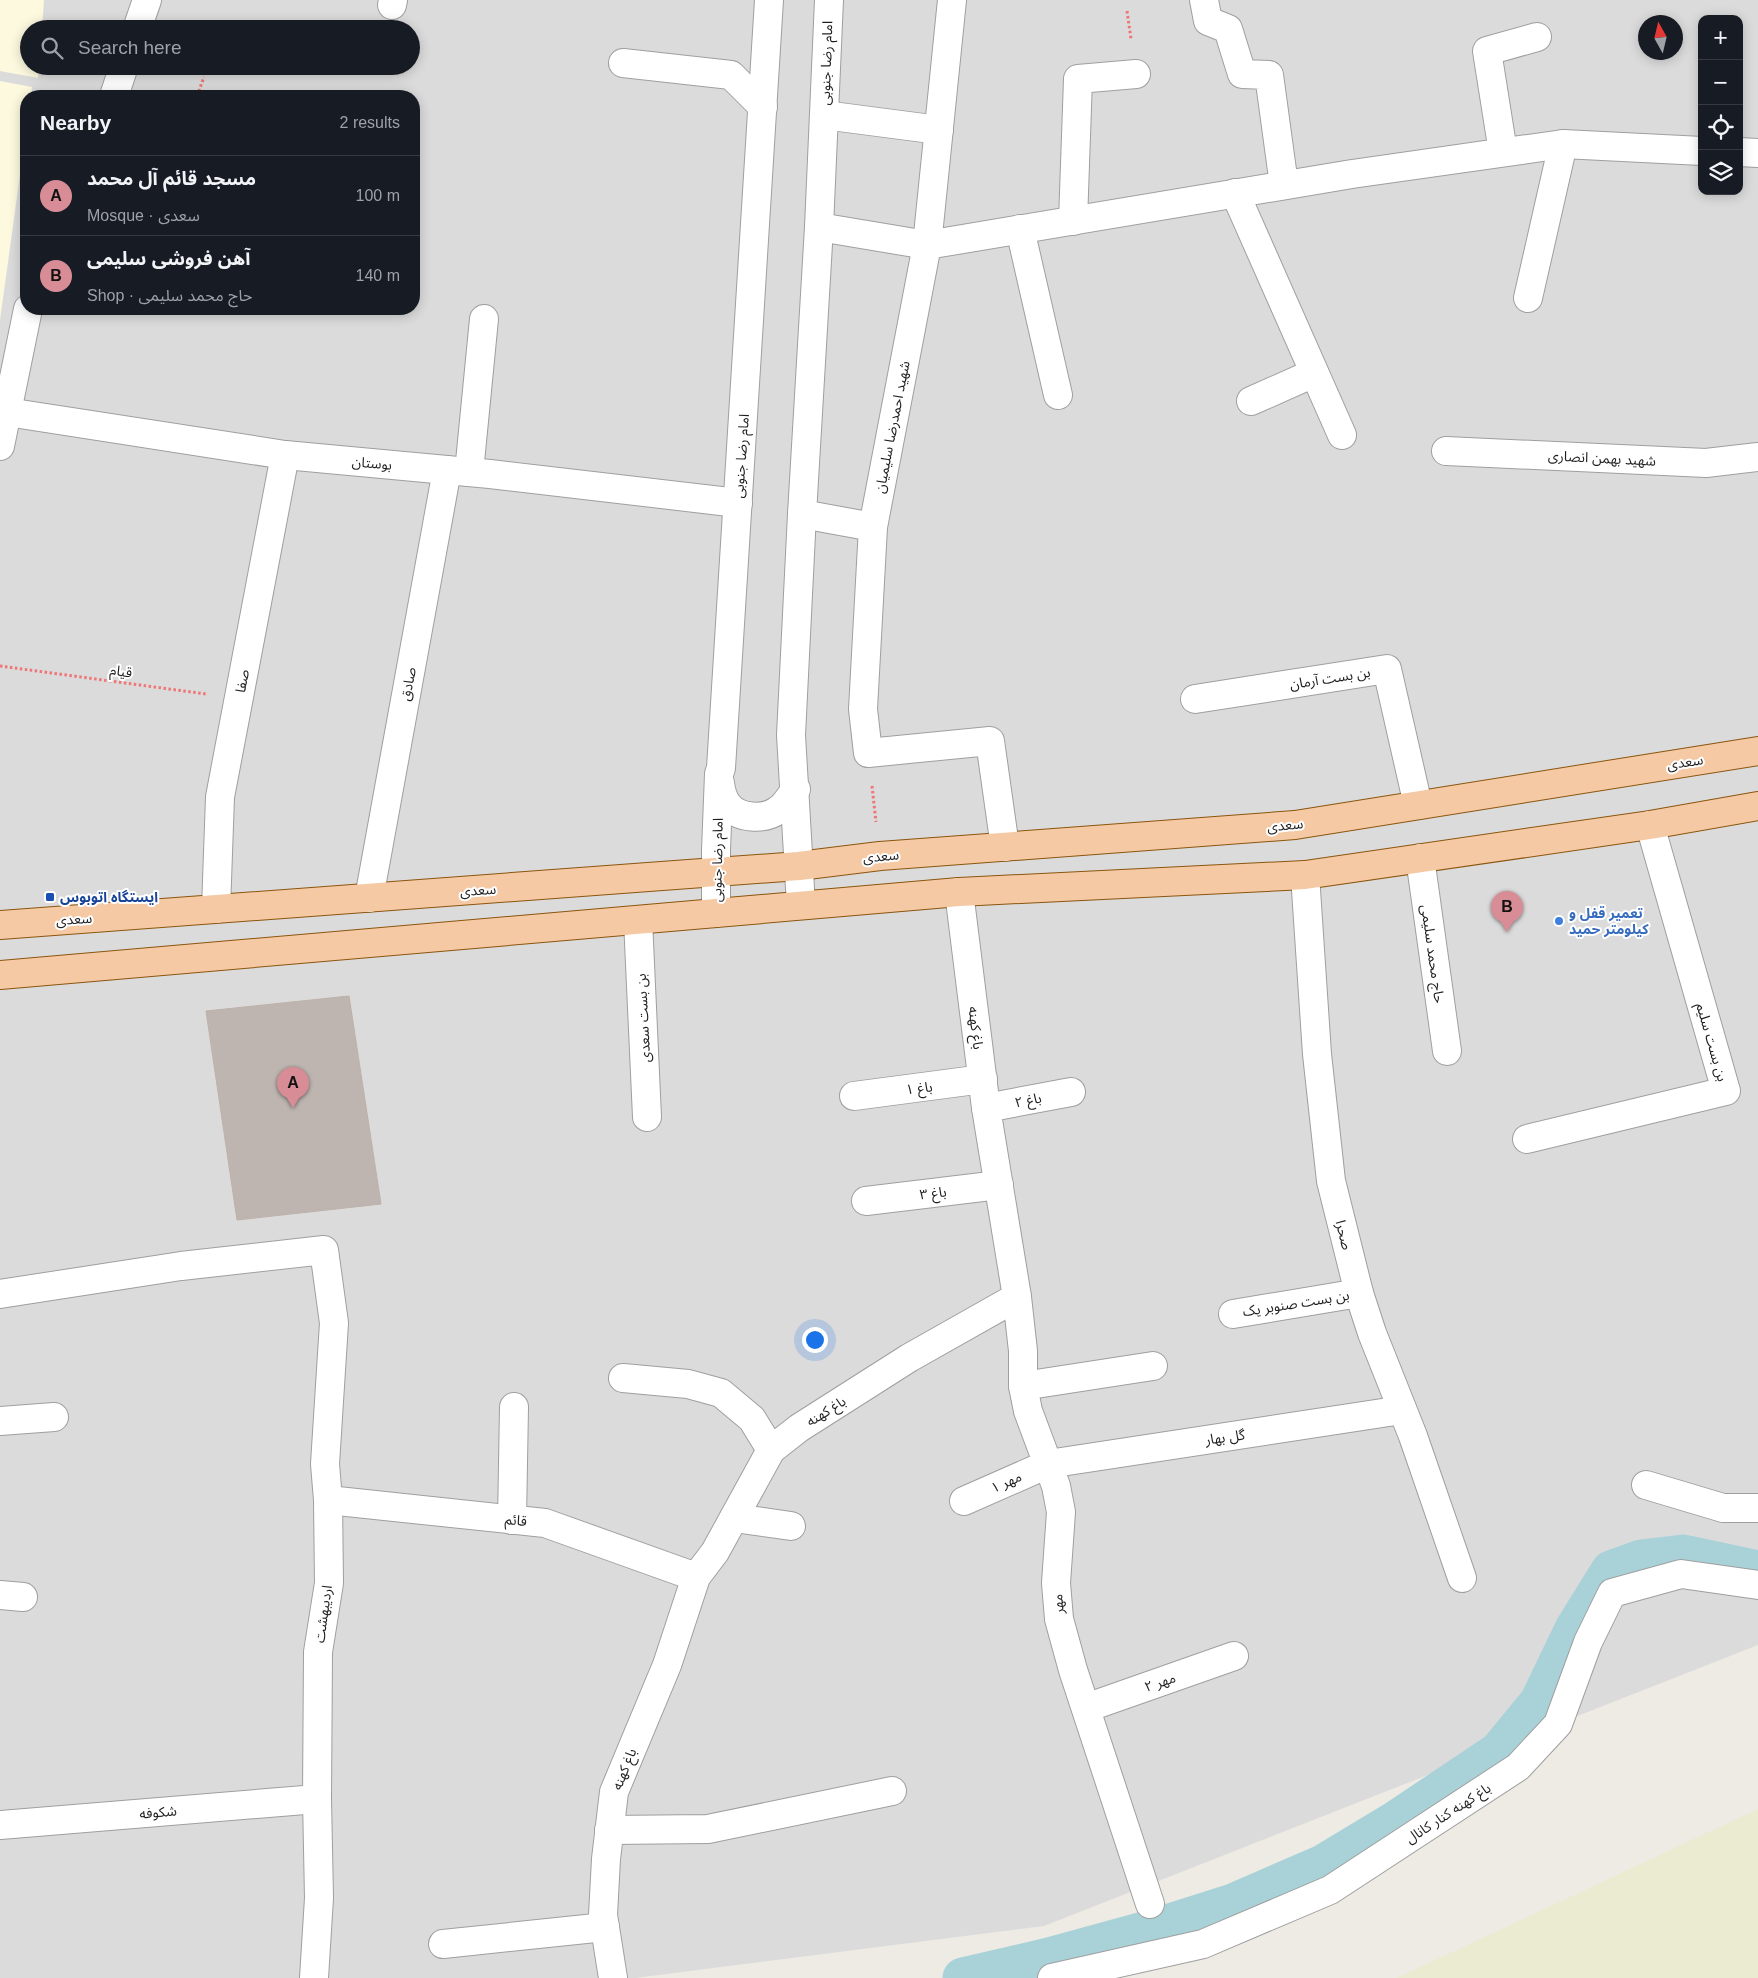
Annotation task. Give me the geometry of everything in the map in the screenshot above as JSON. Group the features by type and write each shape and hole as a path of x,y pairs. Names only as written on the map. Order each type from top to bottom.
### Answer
{"main road":[{"name":"سعدی","path":"0,925 799,866 880,856 1295,825 1758,751"},
{"path":"0,975 959,892 1305,875 1650,825 1758,806"}],"street":[{"path":"140,20 147,0"},
{"name":"امام رضا جنوبی","path":"716,912 719,774 721,768 769,0"},
{"name":"امام رضا جنوبی","path":"801,905 796,789 791,735 819,227 829,0"},
{"name":"شهید احمدرضا سلیمیان","path":"868,753 863,709 873,527 927,245 952,0"},
{"path":"1204,0 1208,20 1228,29 1242,74 1269,75 1284,185"},
{"path":"1503,152 1487,51 1537,37"},
{"path":"623,63 731,75 763,107"},
{"path":"1073,221 1078,79 1136,74"},
{"path":"116,90 121,75"},
{"path":"824,115 939,130"},
{"path":"1528,298 1562,144"},
{"path":"819,227 927,245 1284,185 1562,144 1698,151"},
{"path":"1743,152 1758,153"},
{"path":"1235,193 1342,435"},
{"path":"1020,229 1058,395"},
{"path":"0,446 27,315"},
{"name":"صادق","path":"370,898 458,471 484,319"},
{"path":"1251,401 1314,373"},
{"name":"بوستان","path":"7,412 285,455 458,471 738,503"},
{"name":"شهید بهمن انصاری","path":"1446,452 1706,463 1758,457"},
{"name":"صفا","path":"216,909 220,797 285,455"},
{"path":"802,514 873,527"},
{"name":"بن بست آرمان","path":"1195,699 1386,669 1418,806"},
{"path":"868,753 990,741 1005,846"},
{"path":"719,774 722,793 727,805 735,812 752,817 766,815 779,810 796,789"},
{"name":"بن بست سلیم","path":"1527,1139 1726,1091 1650,825"},
{"name":"حاج محمد سلیمی","path":"1420,858 1447,1051"},
{"name":"صحرا","path":"1305,875 1318,1054 1331,1181 1359,1293 1462,1578"},
{"name":"باغ کهنه","path":"613,1978 604,1915 606,1859 614,1792 667,1665 696,1577 715,1552 771,1450 799,1428 909,1358 1017,1297 986,1108 959,892"},
{"name":"بن بست سعدی","path":"638,920 647,1117"},
{"name":"باغ ۱","path":"854,1096 983,1079"},
{"name":"باغ ۲","path":"986,1108 1071,1092"},
{"name":"باغ ۳","path":"866,1201 999,1185"},
{"name":"اردیبهشت","path":"0,1294 181,1266 324,1250 334,1323 325,1464 328,1500 329,1583 318,1652 317,1799 319,1898 314,1978"},
{"name":"بن بست صنوبر یک","path":"1233,1314 1359,1293"},
{"name":"مهر","path":"1017,1297 1023,1351 1023,1386 1028,1411 1056,1486 1061,1512 1056,1583 1059,1619 1150,1904"},
{"path":"1023,1386 1152,1366"},
{"path":"623,1378 688,1384 720,1393 752,1419 771,1450"},
{"path":"512,1520 514,1408"},
{"name":"گل بهار","path":"1048,1464 1402,1410"},
{"path":"0,1421 54,1416"},
{"name":"مهر ۱","path":"964,1501 1048,1464"},
{"path":"1646,1484 1723,1508 1758,1508"},
{"name":"قائم","path":"328,1500 545,1523 696,1577"},
{"path":"734,1518 791,1526"},
{"name":"باغ کهنه کنار کانال","path":"1052,1978 1203,1944 1330,1890 1518,1767 1558,1724 1588,1642 1612,1593 1681,1574 1758,1585"},
{"name":"مهر ۲","path":"1086,1708 1234,1656"},
{"path":"609,1830 708,1829 892,1791"},
{"name":"شکوفه","path":"0,1825 317,1799"},
{"path":"443,1944 605,1926"}],"path":[{"path":"199,90 204,76"},
{"name":"قیام","path":"0,666 238,699"},
{"path":"868,753 880,856"}],"shaded area":[{"path":"0,0 1758,0 1758,1645 1044,1926 635,1978 0,1978"},
{"path":"0,0 44,0 43,20 20,20 20,75 0,71"},
{"path":"22,75 38,75 38,78"},
{"path":"0,81 32,87 32,90 20,90 20,175 0,320"}],"green space":[{"path":"1758,1809 1758,1978 1397,1978"}],"building":[{"path":"349,996 381,1204 237,1220 206,1011"}],"waterway":[{"path":"963,1978 1049,1958 1151,1930 1233,1904 1323,1865 1396,1821 1499,1752 1540,1702 1575,1629 1611,1571 1641,1560 1683,1555 1758,1571"}],"place":[{"name":"ایستگاه اتوبوس","path":"50,897"},
{"name":"تعمیر قفل و کیلومتر حمید","path":"1559,921"},
{"name":"آهن فروشی سلیمی","path":"1507,932"},
{"name":"مسجد قائم آل محمد","path":"293,1108"}]}
